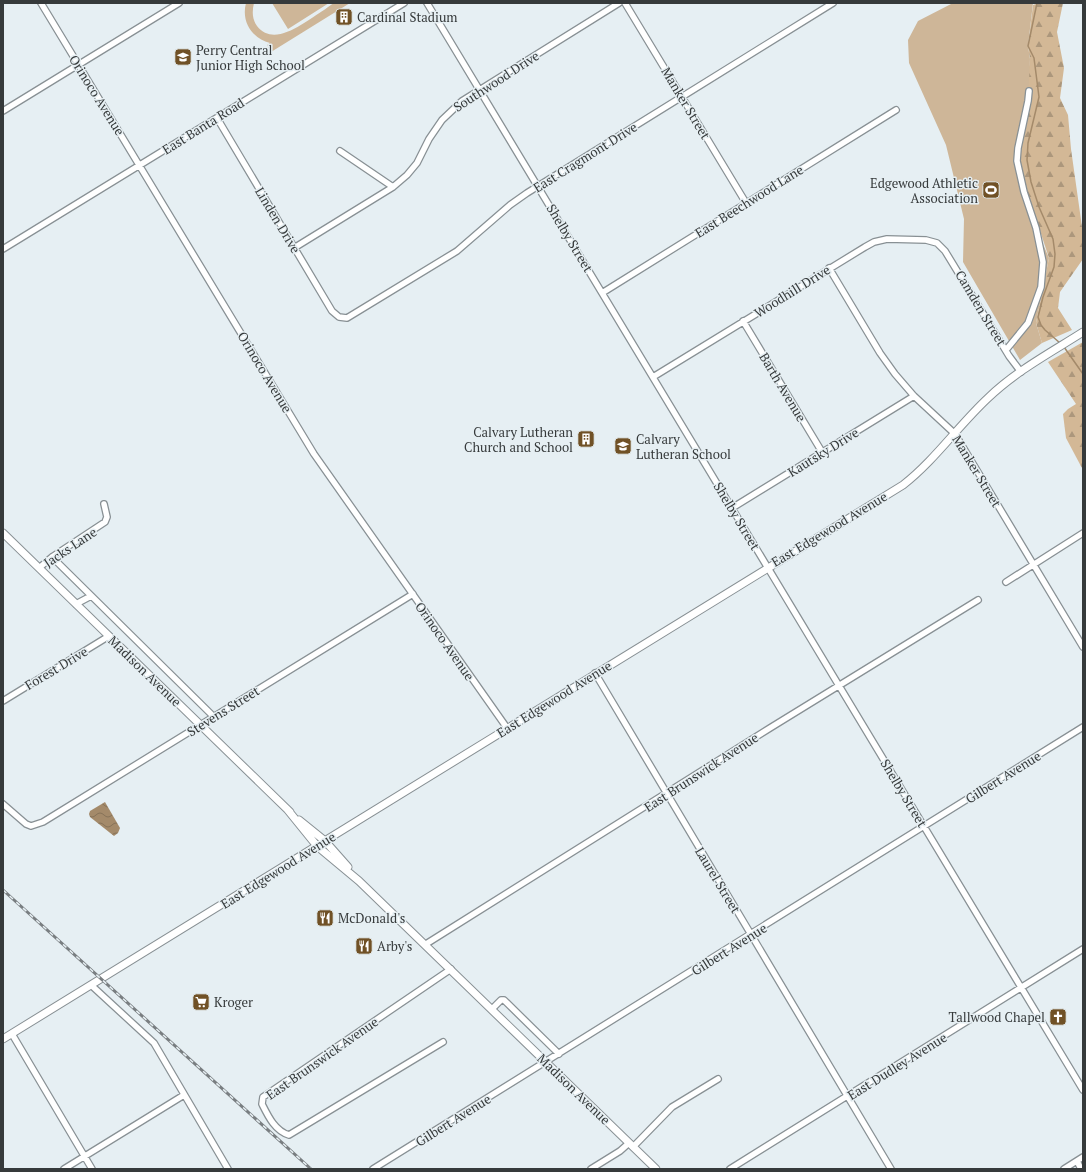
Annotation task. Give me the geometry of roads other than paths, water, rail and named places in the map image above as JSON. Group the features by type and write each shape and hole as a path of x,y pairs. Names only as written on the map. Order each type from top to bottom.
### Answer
{"main road":[{"name":"East Edgewood Avenue","path":"3,1040 595,673 903,485 926,466 988,398 1020,372 1083,332"},
{"name":"Madison Avenue","path":"3,533 287,809 325,840 359,880"},
{"name":"Madison Avenue","path":"287,809 317,846 359,880 656,1169"}],"street":[{"name":"Orinoco Avenue","path":"41,3 314,454 507,728"},
{"path":"3,111 179,3"},
{"name":"East Banta Road","path":"3,249 404,3"},
{"name":"Shelby Street","path":"428,3 1083,1090"},
{"name":"Southwood Drive","path":"294,248 393,187 407,175 417,163 434,130 443,118 462,101 619,3"},
{"name":"Manker Street","path":"625,3 746,204"},
{"name":"East Cragmont Drive","path":"342,317 350,316 447,258 510,205 833,3"},
{"path":"1006,350 1028,323 1040,287 1042,262 1041,255 1036,228 1024,192 1017,161 1018,148 1029,91"},
{"name":"East Beechwood Lane","path":"602,293 896,110"},
{"name":"Linden Drive","path":"217,118 332,311 336,315 342,317"},
{"path":"340,151 393,187"},
{"name":"Woodhill Drive","path":"653,377 865,247 880,241 893,239 926,240 939,245"},
{"name":"Camden Street","path":"939,245 950,258 1020,372"},
{"name":"Manker Street","path":"829,268 883,357 898,378 914,396 955,434 1083,647"},
{"name":"Barth Avenue","path":"743,321 822,452"},
{"name":"Kautsky Drive","path":"732,508 914,396"},
{"name":"Jacks Lane","path":"39,568 52,557 105,522 107,517 104,504"},
{"path":"1006,582 1034,566 1083,533"},
{"name":"Madison Avenue","path":"52,557 214,717"},
{"name":"Stevens Street","path":"3,804 22,822 31,826 45,820 413,594"},
{"path":"76,604 91,596"},
{"name":"East Brunswick Avenue","path":"426,944 839,685 978,600"},
{"name":"Forest Drive","path":"3,701 109,636"},
{"name":"Laurel Street","path":"595,673 891,1169"},
{"name":"Gilbert Avenue","path":"373,1169 1083,727"},
{"name":"East Dudley Avenue","path":"730,1169 1083,949"},
{"name":"East Brunswick Avenue","path":"443,1042 289,1136 283,1134 275,1126 262,1104 263,1097 451,969"},
{"path":"91,985 154,1043 228,1169"},
{"name":"Madison Avenue","path":"492,1009 501,1000 504,1000 559,1054"},
{"path":"12,1034 92,1169"},
{"path":"591,1169 631,1145 672,1107 718,1079"},
{"path":"64,1169 184,1095"},
{"path":"1064,1169 1083,1157"},
{"path":"1077,1161 1081,1169"}],"water":[{"path":"105,802 120,828 118,833 114,836 90,817 89,814 90,811"}],"waterway":[{"path":"1037,3 1028,46 1034,58 1039,97 1028,143 1027,160 1031,182 1039,207 1053,239 1055,254 1054,267 1043,297 1038,317 1045,330 1060,343"},
{"path":"1064,347 1083,374"}],"railway":[{"path":"3,890 311,1169"}],"place":[{"name":"Cardinal Stadium","path":"344,17"},
{"name":"Perry Central Junior High School","path":"183,57"},
{"name":"Edgewood Athletic Association","path":"991,190"},
{"name":"Calvary Lutheran Church and School","path":"586,439"},
{"name":"Calvary Lutheran School","path":"623,446"},
{"name":"McDonald's","path":"325,918"},
{"name":"Arby's","path":"364,946"},
{"name":"Kroger","path":"201,1002"},
{"name":"Tallwood Chapel","path":"1058,1017"}]}
